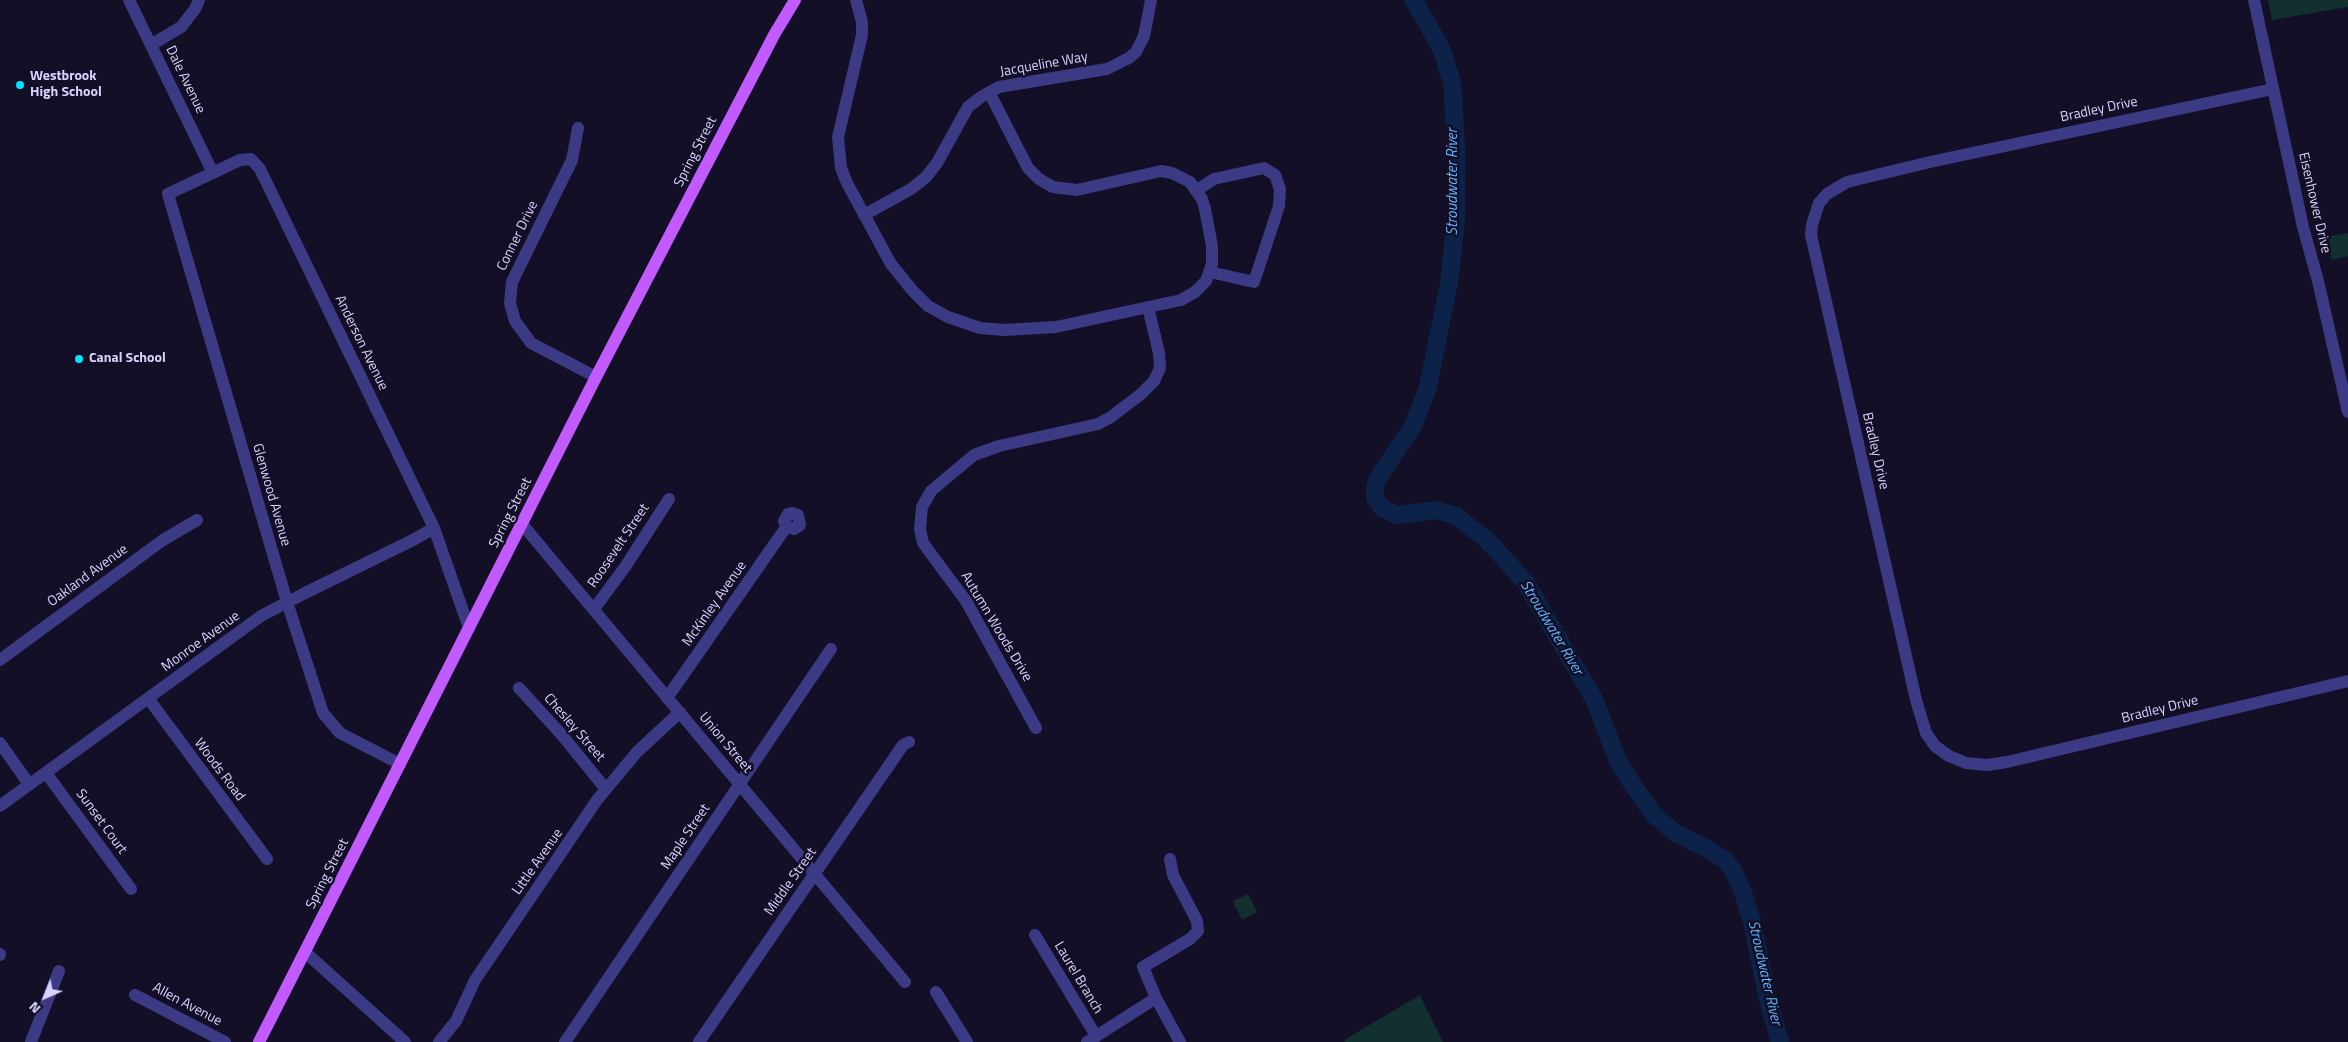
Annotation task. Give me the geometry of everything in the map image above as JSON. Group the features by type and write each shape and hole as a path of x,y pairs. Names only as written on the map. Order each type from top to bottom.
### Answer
{"main road":[{"name":"Spring Street","path":"259,1042 596,377 774,35 795,0"}],"street":[{"name":"Dale Avenue","path":"129,0 213,173"},
{"path":"151,45 181,27 195,9 199,0"},
{"path":"856,0 862,22 862,35 857,63 840,123 838,153 847,183 892,264 912,290 938,312 970,325 1004,330 1056,327 1188,297 1201,286 1210,272 1212,246 1205,209 1197,190 1185,178 1161,171 1076,190 1060,190 1046,184 1033,174 1023,160 989,92"},
{"name":"Jacqueline Way","path":"864,215 911,189 926,177 937,163 968,108 999,86 1014,82 1100,70 1122,62 1136,52 1144,36 1151,0"},
{"name":"Eisenhower Drive","path":"2254,0 2348,412"},
{"name":"Bradley Drive","path":"2273,89 1930,162 1847,182 1827,194 1819,203 1811,235 1916,700 1926,733 1935,746 1949,756 1966,763 1987,765 2007,762 2348,681"},
{"name":"Conner Drive","path":"578,128 572,160 512,282 510,303 516,321 531,343 596,377"},
{"name":"Anderson Avenue","path":"168,194 246,159 251,159 260,169 434,528 469,628"},
{"path":"1197,190 1214,178 1264,168 1275,175 1280,189 1279,206 1254,282 1210,272"},
{"name":"Glenwood Avenue","path":"168,194 287,602 323,713 340,733 400,764"},
{"name":"Autumn Woods Drive","path":"1036,728 966,601 923,543 920,529 922,507 931,492 974,454 999,446 1098,424 1116,413 1147,389 1154,381 1160,368 1159,353 1148,307"},
{"name":"Roosevelt Street","path":"594,609 625,567 669,499"},
{"name":"Oakland Avenue","path":"0,660 163,540 197,520"},
{"name":"Union Street","path":"522,524 905,982"},
{"name":"McKinley Avenue","path":"668,698 787,526"},
{"name":"Monroe Avenue","path":"0,806 261,616 414,540 434,528"},
{"name":"Maple Street","path":"565,1042 831,649"},
{"name":"Chesley Street","path":"518,688 561,734 606,788"},
{"name":"Woods Road","path":"148,698 267,859"},
{"name":"Little Avenue","path":"439,1042 456,1021 475,980 606,788 637,752 680,712"},
{"name":"Middle Street","path":"700,1042 903,746 909,742"},
{"path":"0,743 29,784"},
{"name":"Sunset Court","path":"46,773 131,889"},
{"path":"1170,859 1173,875 1197,921 1198,931 1190,939 1142,967 1156,998 1180,1042"},
{"name":"Laurel Branch","path":"1035,936 1093,1040"},
{"path":"305,952 405,1042"},
{"path":"31,1042 59,971"},
{"path":"936,992 967,1042"},
{"name":"Allen Avenue","path":"135,995 225,1042"},
{"path":"1093,1040 1156,998"}],"green space":[{"path":"2268,0 2348,0 2348,7 2272,20"},
{"path":"2348,233 2348,256 2332,260 2326,237"},
{"path":"1248,894 1257,912 1242,920 1233,901"},
{"path":"1420,995 1443,1042 1345,1042 1344,1040"}],"waterway":[{"name":"Stroudwater River","path":"1414,0 1441,48 1452,82 1456,145 1456,219 1449,283 1428,387 1413,426 1379,476 1375,487 1375,498 1382,508 1397,515 1437,510 1456,516 1488,541 1526,583 1594,699 1618,761 1654,815 1674,832 1725,860 1733,870 1743,892 1752,922 1768,1000 1780,1042"}],"place":[{"name":"Westbrook High School","path":"20,85"},
{"name":"Canal School","path":"79,359"}]}
